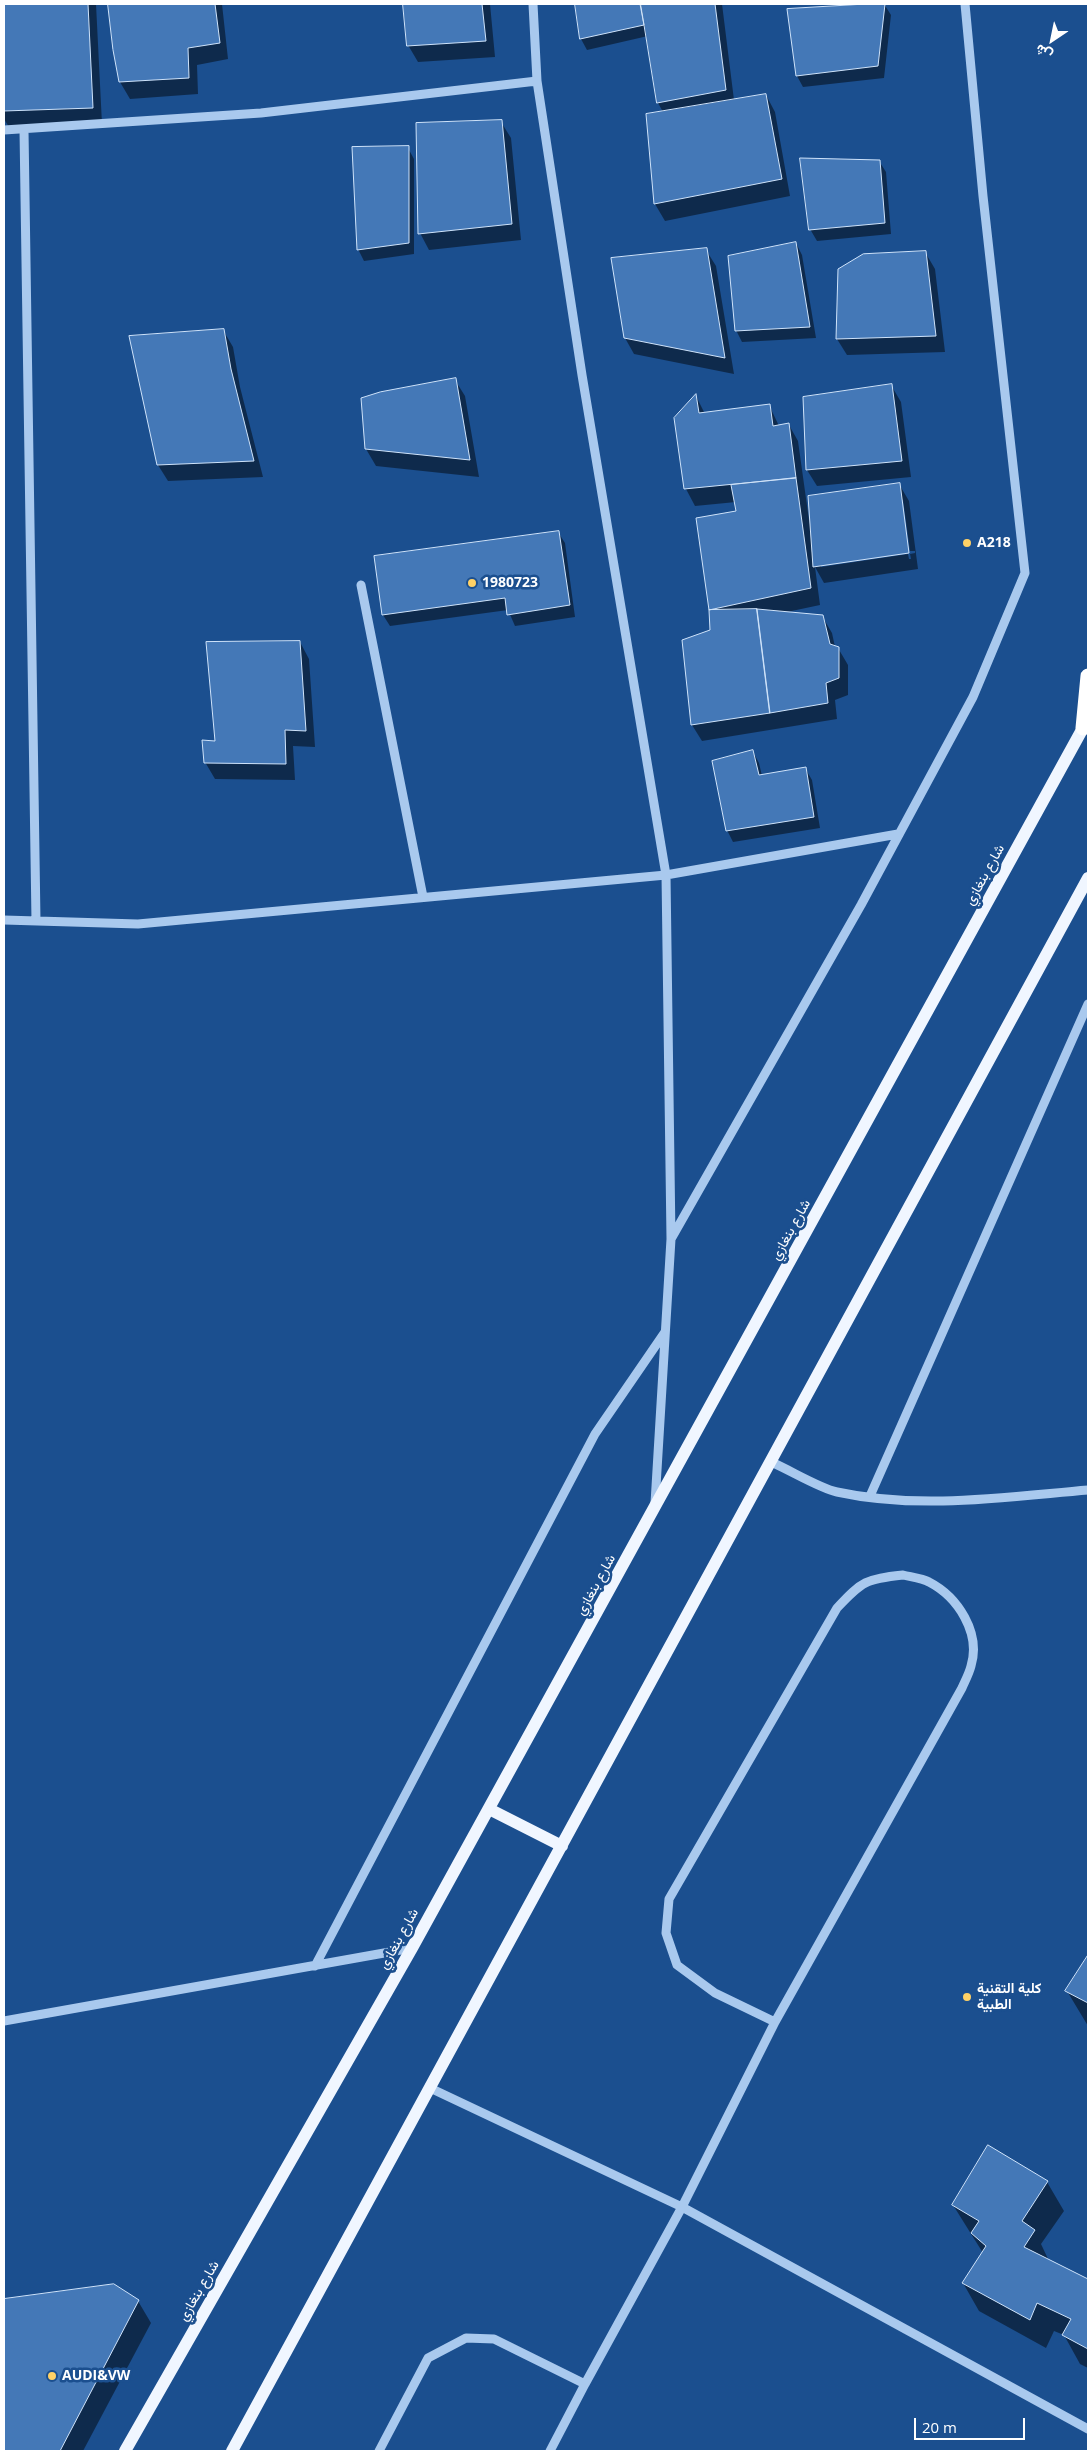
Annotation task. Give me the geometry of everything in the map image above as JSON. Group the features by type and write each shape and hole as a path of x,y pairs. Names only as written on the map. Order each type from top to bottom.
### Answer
{"highway":[{"path":"1086,724 1088,676"}],"main road":[{"name":"شارع بنغازي","path":"125,2451 412,1948 1086,724"},
{"path":"232,2451 1088,878"},
{"path":"489,1809 562,1846"}],"street":[{"path":"533,4 537,81 582,375 666,875 671,1239 655,1509"},
{"path":"671,1239 861,905 973,698 1025,573 983,196 965,4"},
{"path":"4,130 261,113 537,81"},
{"path":"24,130 36,921"},
{"path":"360,585 424,897"},
{"path":"4,920 138,924 666,875 898,834"},
{"path":"870,1496 1088,1004"},
{"path":"315,1966 595,1434 665,1332"},
{"path":"771,1462 836,1492 870,1496 938,1502 1088,1491"},
{"path":"550,2451 682,2207 775,2022 962,1688 972,1665 972,1640 964,1615 949,1595 928,1581 903,1575 877,1578 857,1586 837,1608 669,1899 666,1933 677,1965 715,1993 775,2022"},
{"path":"4,2021 412,1948"},
{"path":"430,2088 682,2207 1088,2429"},
{"path":"379,2451 428,2358 466,2338 494,2339 585,2384"}],"building":[{"path":"4,4 88,4 93,108 4,111"},
{"path":"108,4 215,4 220,43 188,48 189,78 119,82"},
{"path":"403,4 482,4 486,41 407,46"},
{"path":"575,4 640,4 644,25 580,39"},
{"path":"641,4 715,4 726,90 657,103"},
{"path":"885,4 878,66 796,76 787,9"},
{"path":"766,94 782,179 654,204 646,114"},
{"path":"502,120 512,224 418,234 416,123"},
{"path":"409,146 409,243 357,250 352,147"},
{"path":"800,158 880,160 885,223 809,230"},
{"path":"796,242 810,327 735,331 728,256"},
{"path":"707,248 725,358 624,338 611,258"},
{"path":"926,251 936,336 836,339 838,269 863,254"},
{"path":"224,329 231,369 254,461 157,465 129,336"},
{"path":"456,378 470,460 365,449 361,398 380,392"},
{"path":"892,384 902,461 806,470 803,397"},
{"path":"696,394 699,413 770,404 773,426 789,423 796,478 684,489 674,418"},
{"path":"796,478 811,588 709,610 696,518 736,511 731,485"},
{"path":"900,483 909,553 813,567 808,496"},
{"name":"1980723","path":"559,531 570,605 507,615 505,598 382,615 374,556"},
{"path":"757,609 770,713 691,725 682,640 710,630 709,610"},
{"path":"757,609 823,615 830,644 839,647 839,678 826,683 828,703 770,713"},
{"path":"300,641 306,731 285,730 286,764 204,763 202,740 215,741 206,642"},
{"path":"753,750 759,775 806,767 814,817 726,831 712,761"},
{"path":"1088,1955 1088,2003 1065,1991"},
{"path":"988,2145 1048,2181 1022,2221 1035,2230 1024,2247 1088,2279 1088,2349 1062,2335 1071,2319 1037,2303 1030,2320 962,2283 986,2246 971,2233 979,2221 952,2205"},
{"name":"AUDI&VW","path":"114,2284 139,2300 60,2451 4,2451 4,2299"}],"place":[{"name":"A218","path":"967,543"},
{"name":"1980723","path":"472,583"},
{"name":"كلية التقنية الطبية","path":"967,1997"},
{"name":"AUDI&VW","path":"52,2376"}]}
